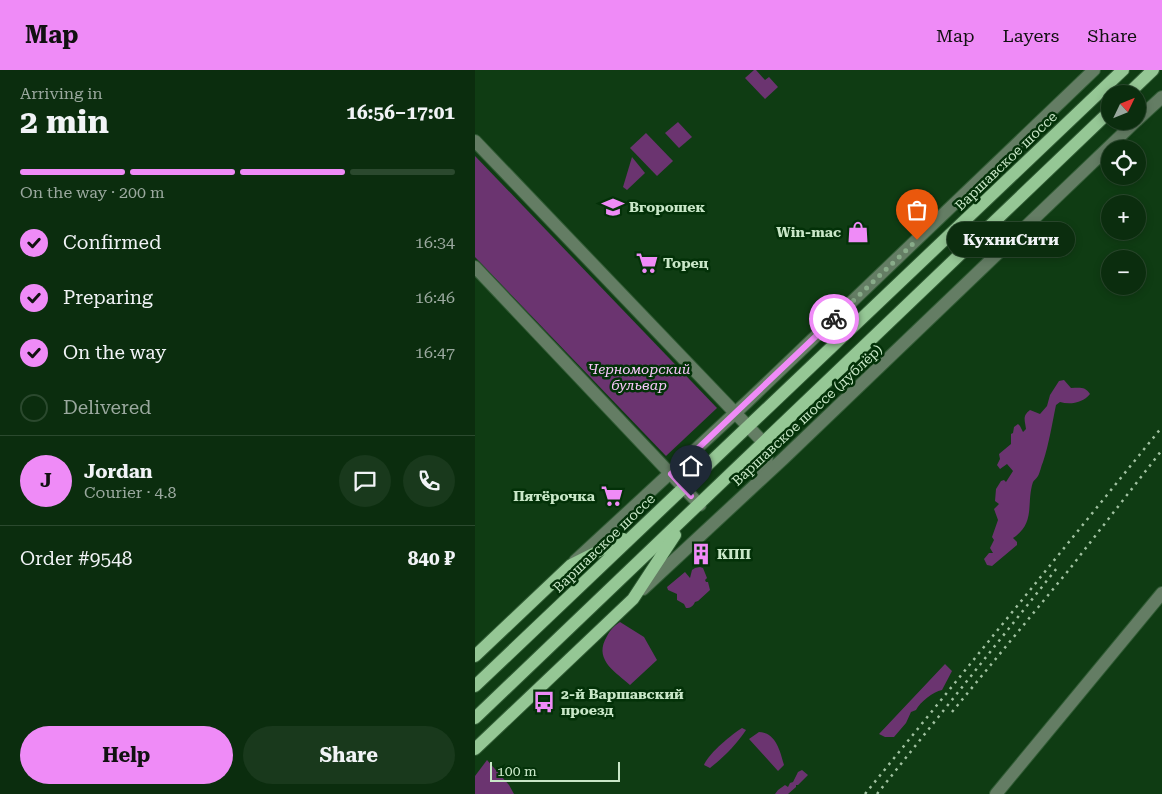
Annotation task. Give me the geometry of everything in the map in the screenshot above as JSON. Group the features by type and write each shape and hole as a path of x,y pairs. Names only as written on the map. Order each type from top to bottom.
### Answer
{"main road":[{"name":"Варшавское шоссе","path":"475,686 1123,70"},
{"path":"1137,85 1153,70"},
{"path":"475,718 1101,120"},
{"path":"633,599 689,514"},
{"path":"475,656 571,565 616,544 643,526"},
{"name":"Варшавское шоссе (дублёр)","path":"475,749 633,599"}],"street":[{"path":"571,565 736,413 1093,70"},
{"name":"Варшавское шоссе (дублёр)","path":"1146,112 1162,97"},
{"name":"Варшавское шоссе (дублёр)","path":"633,599 1128,130"},
{"path":"475,141 763,442 767,450 768,460 760,480"},
{"path":"475,267 699,505"},
{"path":"996,794 1162,594"}],"green space":[{"path":"754,70 765,80 769,77 778,87 765,99 745,78"},
{"path":"678,122 692,137 679,148 665,133"},
{"path":"646,133 673,161 657,176 630,148"},
{"name":"Черноморский бульвар","path":"475,156 717,408 666,456 475,257"},
{"path":"632,157 645,173 627,190 623,187"},
{"path":"1064,380 1071,388 1084,389 1090,394 1080,401 1072,403 1060,402 1056,405 1045,455 1039,475 1033,482 1031,490 1028,519 1025,526 1013,538 1017,545 992,566 987,565 984,559 989,553 993,553 990,548 994,540 992,537 998,520 994,509 999,504 995,501 996,489 1001,481 1004,480 1006,482 1013,471 1007,464 1000,469 997,465 1000,459 999,454 1011,444 1011,434 1014,427 1018,424 1023,432 1026,429 1026,414 1030,410 1040,414 1047,406 1050,395 1059,381"},
{"path":"700,567 703,568 707,578 705,580 708,582 710,590 692,606 686,608 684,604 677,600 677,594 668,590 667,587 685,572 690,578 692,570"},
{"path":"620,622 644,637 657,660 630,685 609,666 603,654 606,637"},
{"path":"945,664 952,671 942,690 927,698 916,710 911,712 906,723 894,737 885,737 879,734"},
{"path":"742,728 746,730 725,755 710,768 704,765 715,750"},
{"path":"759,732 765,733 773,739 781,754 784,765 778,771 749,739"},
{"path":"487,760 509,785 514,794 475,794 475,776"},
{"path":"802,770 808,775 796,787 788,794 775,794 785,785 788,787 798,772"}],"railway":[{"path":"865,794 1162,427"},
{"path":"952,712 1068,571 1162,450"},
{"path":"877,794 1057,568"}],"way so far":[{"path":"834,319 917,240"}],"place":[{"name":"Вгорошек","path":"613,207"},
{"name":"Win-mac","path":"858,232"},
{"name":"КухниСити","path":"917,240"},
{"name":"Торец","path":"647,263"},
{"name":"Пятёрочка","path":"612,496"},
{"name":"КПП","path":"701,554"},
{"name":"2-й Варшавский проезд","path":"544,702"}],"route":[{"path":"691,496 671,474 834,319"}]}
